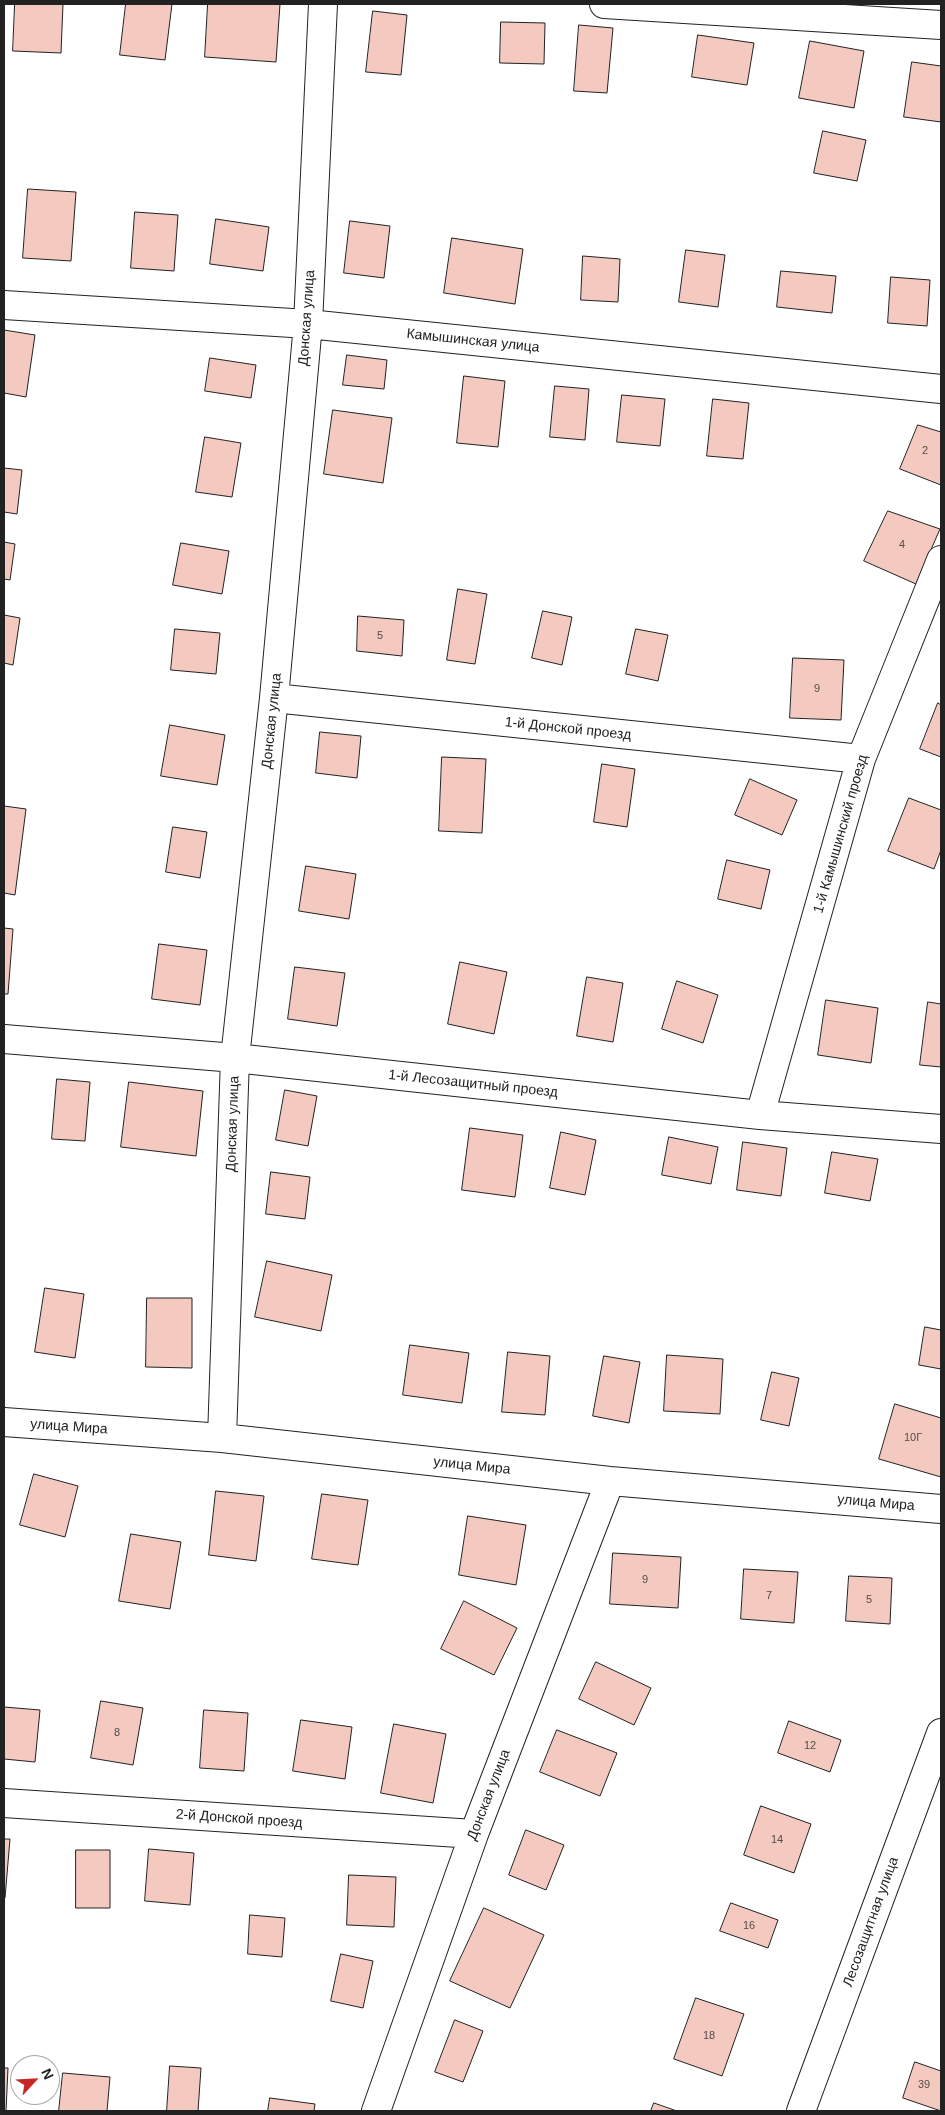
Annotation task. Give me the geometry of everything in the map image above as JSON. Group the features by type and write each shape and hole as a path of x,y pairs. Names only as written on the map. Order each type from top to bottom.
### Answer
{"street":[{"name":"Донская улица","path":"222,1438 235,1058 274,698 308,324 323,4"},
{"path":"604,4 941,25"},
{"name":"Камышинская улица","path":"4,305 308,324 941,389"},
{"name":"1-й Камышинский проезд","path":"760,1115 861,759 941,560"},
{"name":"1-й Донской проезд","path":"274,698 861,759"},
{"name":"1-й Лесозащитный проезд","path":"4,1039 235,1058 760,1115 941,1129"},
{"name":"улица Мира","path":"4,1422 222,1438 610,1481 941,1509"},
{"name":"Донская улица","path":"376,2111 474,1834 610,1481"},
{"name":"Лесозащитная улица","path":"801,2111 941,1733"},
{"name":"2-й Донской проезд","path":"4,1803 474,1834"}],"building":[{"path":"15,4 63,4 61,53 13,51"},
{"path":"126,4 172,4 165,60 120,55"},
{"path":"208,4 280,4 276,62 205,57"},
{"path":"373,11 407,15 401,75 366,72"},
{"path":"501,22 545,23 544,64 500,63"},
{"path":"579,25 613,28 607,93 574,91"},
{"path":"698,35 754,43 747,85 692,77"},
{"path":"810,41 864,51 854,108 799,98"},
{"path":"912,62 941,66 941,122 904,117"},
{"path":"823,131 866,140 857,181 814,173"},
{"path":"28,189 76,192 71,261 23,258"},
{"path":"135,212 178,215 174,271 131,268"},
{"path":"216,219 269,227 263,271 210,264"},
{"path":"350,221 390,226 384,278 344,273"},
{"path":"452,238 523,249 515,304 444,293"},
{"path":"686,250 725,255 718,307 679,302"},
{"path":"583,256 620,259 618,302 581,300"},
{"path":"781,271 836,276 832,313 777,307"},
{"path":"891,277 930,280 927,326 888,323"},
{"path":"4,330 35,335 26,397 4,393"},
{"path":"347,355 387,360 384,389 343,385"},
{"path":"210,358 256,365 251,398 205,391"},
{"path":"464,376 505,381 498,447 457,443"},
{"path":"555,386 589,389 585,440 550,437"},
{"path":"622,395 665,399 660,446 617,442"},
{"path":"713,399 749,403 743,459 707,456"},
{"path":"333,410 392,418 383,483 324,474"},
{"path":"918,425 941,432 941,485 900,469"},
{"path":"205,437 241,443 232,497 196,492"},
{"path":"4,468 22,470 17,514 4,512"},
{"path":"888,511 940,529 916,584 864,561"},
{"path":"4,542 15,544 10,580 4,579"},
{"path":"181,543 229,551 222,594 173,585"},
{"path":"458,589 487,594 475,664 447,660"},
{"path":"543,611 572,617 562,665 532,658"},
{"path":"4,615 20,618 13,665 4,663"},
{"path":"358,616 404,620 402,656 357,651"},
{"path":"175,629 220,633 216,674 171,670"},
{"path":"636,629 668,635 658,681 626,674"},
{"path":"793,658 844,660 841,720 790,718"},
{"path":"938,703 941,705 941,757 920,749"},
{"path":"170,725 225,735 217,785 161,776"},
{"path":"320,732 361,736 357,778 316,773"},
{"path":"442,757 486,759 482,833 439,831"},
{"path":"602,764 635,769 627,827 594,822"},
{"path":"750,779 797,800 782,835 735,815"},
{"path":"909,798 941,810 941,850 934,869 888,851"},
{"path":"4,806 26,809 15,895 4,893"},
{"path":"173,827 207,832 200,878 166,872"},
{"path":"727,860 770,870 761,909 718,899"},
{"path":"306,866 356,874 349,919 299,911"},
{"path":"4,928 13,929 8,994 4,994"},
{"path":"159,944 207,950 200,1005 152,999"},
{"path":"460,962 507,972 494,1034 448,1024"},
{"path":"295,967 345,973 337,1026 288,1019"},
{"path":"587,977 623,983 613,1042 577,1036"},
{"path":"677,981 718,995 703,1043 662,1029"},
{"path":"826,1000 878,1008 871,1063 818,1055"},
{"path":"928,1002 941,1004 941,1067 920,1065"},
{"path":"57,1079 90,1082 85,1141 52,1139"},
{"path":"129,1082 203,1091 196,1156 121,1147"},
{"path":"285,1090 317,1096 308,1146 276,1140"},
{"path":"470,1128 523,1135 515,1197 462,1190"},
{"path":"561,1132 596,1140 585,1195 550,1188"},
{"path":"669,1137 718,1147 711,1184 662,1175"},
{"path":"743,1142 787,1148 781,1196 737,1190"},
{"path":"832,1152 878,1159 870,1201 825,1193"},
{"path":"271,1172 310,1177 305,1219 266,1214"},
{"path":"267,1261 332,1275 321,1331 255,1317"},
{"path":"45,1288 84,1294 75,1358 35,1352"},
{"path":"147,1298 192,1298 192,1368 146,1367"},
{"path":"925,1327 941,1330 941,1369 919,1365"},
{"path":"410,1345 469,1353 462,1403 403,1395"},
{"path":"508,1352 550,1356 545,1415 502,1412"},
{"path":"667,1355 723,1359 720,1414 664,1411"},
{"path":"604,1356 640,1362 629,1423 593,1416"},
{"path":"772,1372 799,1378 789,1426 761,1420"},
{"path":"895,1404 941,1418 941,1477 879,1459"},
{"path":"34,1474 78,1486 65,1537 20,1525"},
{"path":"216,1491 264,1496 256,1561 209,1555"},
{"path":"322,1494 368,1500 358,1565 312,1559"},
{"path":"468,1516 526,1525 516,1585 459,1575"},
{"path":"131,1534 181,1542 170,1609 119,1601"},
{"path":"613,1553 681,1557 678,1608 610,1604"},
{"path":"744,1569 798,1572 794,1623 741,1619"},
{"path":"849,1576 892,1578 890,1624 846,1621"},
{"path":"464,1601 517,1628 494,1675 441,1649"},
{"path":"596,1662 651,1688 634,1725 579,1699"},
{"path":"101,1701 143,1708 133,1765 91,1758"},
{"path":"4,1707 40,1710 35,1762 4,1759"},
{"path":"204,1710 248,1713 244,1771 200,1768"},
{"path":"301,1720 352,1727 345,1779 293,1771"},
{"path":"789,1721 841,1740 830,1772 778,1753"},
{"path":"394,1724 446,1734 433,1803 381,1793"},
{"path":"557,1730 617,1753 600,1796 540,1772"},
{"path":"761,1806 811,1824 794,1873 744,1855"},
{"path":"526,1830 564,1845 546,1890 509,1875"},
{"path":"4,1839 10,1839 5,1898 4,1898"},
{"path":"149,1849 194,1853 190,1905 145,1901"},
{"path":"76,1850 110,1850 110,1908 76,1908"},
{"path":"349,1875 396,1877 394,1927 347,1925"},
{"path":"731,1903 778,1920 768,1948 720,1931"},
{"path":"484,1908 544,1935 510,2008 450,1981"},
{"path":"250,1915 285,1918 282,1957 248,1954"},
{"path":"341,1954 373,1961 363,2008 331,2001"},
{"path":"696,1998 744,2014 722,2076 674,2059"},
{"path":"455,2020 483,2031 463,2082 435,2072"},
{"path":"915,2062 941,2071 941,2111 903,2098"},
{"path":"170,2066 201,2068 198,2111 167,2111"},
{"path":"4,2068 8,2068 6,2111 4,2111"},
{"path":"63,2073 110,2077 107,2111 59,2111"},
{"path":"270,2098 315,2104 314,2111 268,2111"},
{"path":"654,2103 677,2111 651,2111"}]}
